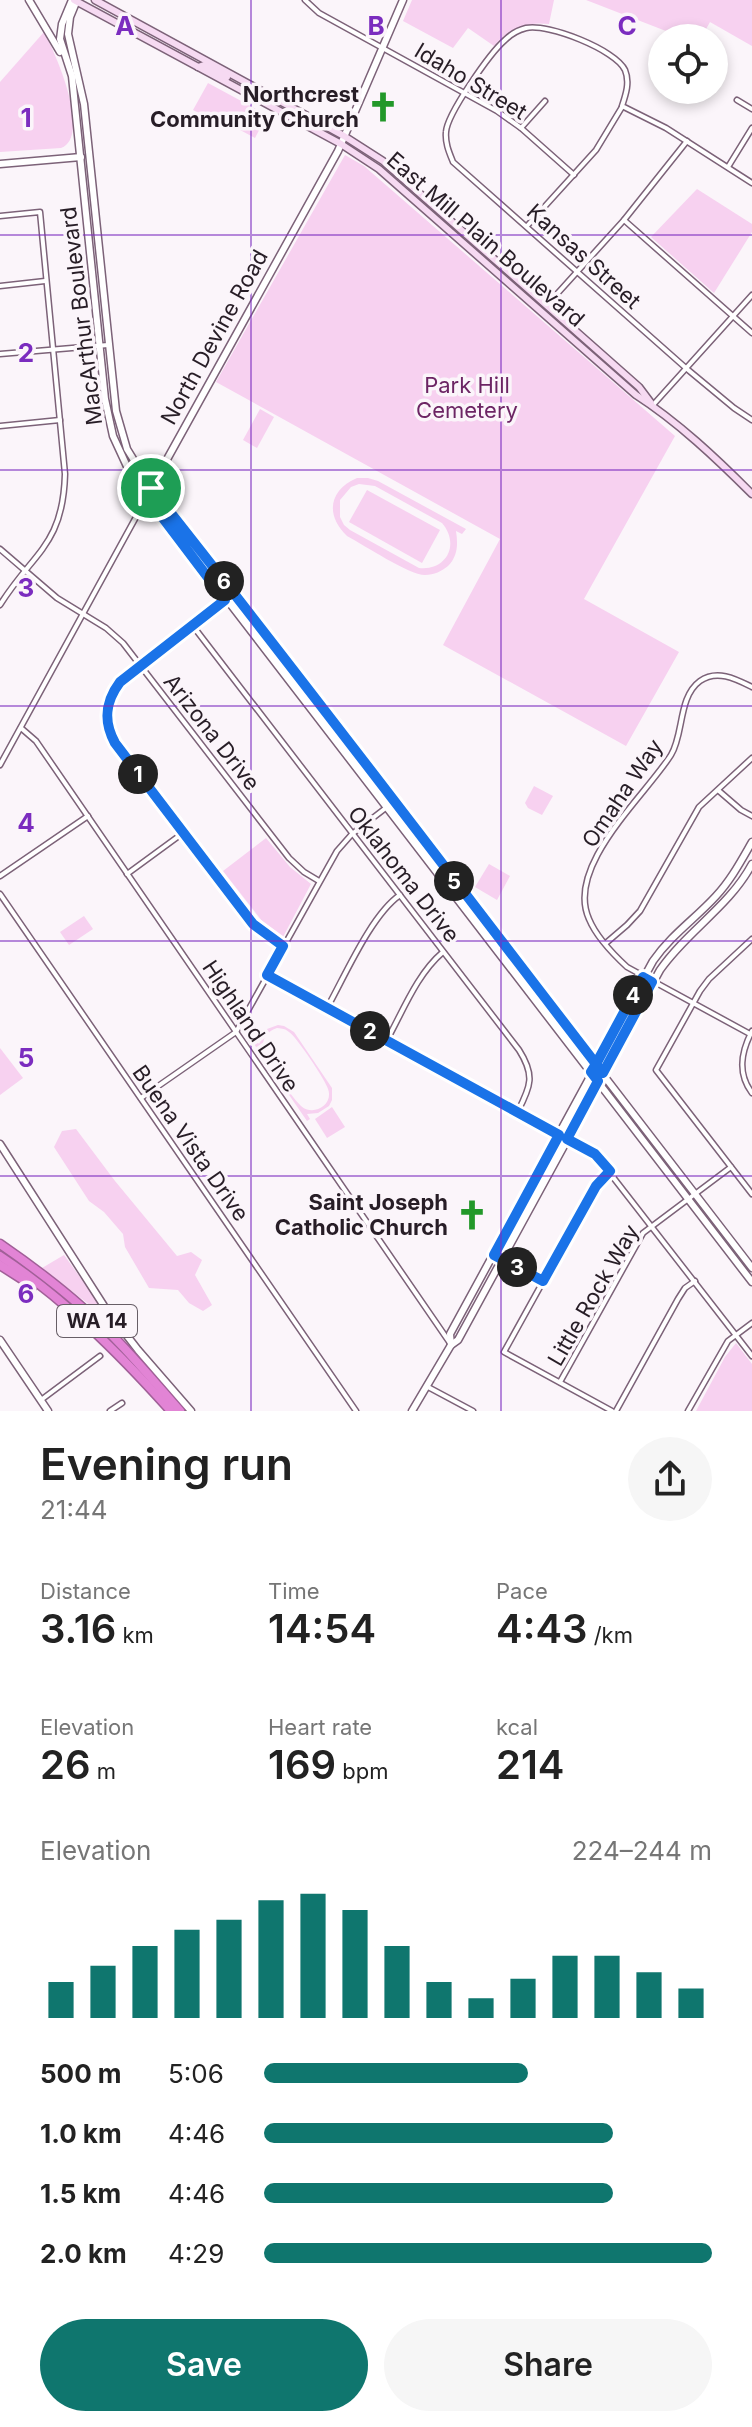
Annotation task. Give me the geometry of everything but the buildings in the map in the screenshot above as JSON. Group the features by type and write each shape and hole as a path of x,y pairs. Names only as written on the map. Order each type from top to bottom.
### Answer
{"highway":[{"name":"WA 14","path":"0,1244 85,1310 133,1357 180,1411"},
{"name":"WA 14","path":"0,1256 69,1308 171,1411"},
{"path":"0,1265 69,1308"}],"main road":[{"name":"East Mill Plain Boulevard","path":"75,0 341,144 397,183 636,395 653,405"},
{"name":"East Mill Plain Boulevard","path":"95,0 344,136 400,174 639,387 653,405 752,494"},
{"path":"198,67 204,65 230,79 242,81"},
{"path":"246,93 252,91 285,109 295,110"}],"street":[{"path":"29,0 56,44 71,82"},
{"name":"MacArthur Boulevard","path":"75,0 63,20 60,39 72,76 104,345 116,411 127,447 151,488 752,1268"},
{"name":"MacArthur Boulevard","path":"75,0 68,34 84,104 104,345 105,399 113,436 131,475 752,1282"},
{"name":"Idaho Street","path":"305,0 319,13 497,111 574,175"},
{"name":"North Devine Road","path":"0,765 341,144 403,0"},
{"name":"Kansas Street","path":"622,106 628,80 620,61 597,48 542,27 530,27 516,31 494,52 451,114 446,132 447,146 453,162 687,369 752,420"},
{"path":"737,100 752,109"},
{"path":"521,128 545,101"},
{"path":"527,226 596,150 622,106 687,141 752,183"},
{"path":"728,167 752,128"},
{"path":"547,305 624,220 687,141"},
{"path":"0,164 81,157"},
{"path":"0,216 40,212 65,474 63,503 51,538 0,605"},
{"path":"624,220 752,333"},
{"path":"0,286 46,281"},
{"path":"653,405 752,295"},
{"path":"0,354 104,345"},
{"path":"0,426 60,420"},
{"name":"Arizona Drive","path":"0,549 57,598 106,628 123,643 289,858 319,881"},
{"path":"233,593 120,682 112,693 106,720 115,743 253,924 283,946"},
{"name":"Oklahoma Drive","path":"193,626 526,1061 530,1082 517,1112"},
{"name":"Omaha Way","path":"751,1032 692,1004 618,959 589,920 584,893 590,872 610,835 673,752 693,689 701,681 721,675 752,687"},
{"name":"Highland Drive","path":"21,728 36,741 451,1345"},
{"path":"606,943 640,911 699,807 752,758"},
{"path":"719,791 752,816"},
{"path":"141,1098 236,1032 337,851 352,834 393,802"},
{"path":"0,876 88,816"},
{"path":"127,874 183,833"},
{"path":"451,1345 450,1334 643,977 664,946 730,880 752,842"},
{"path":"412,1411 451,1345 458,1340 652,982 681,942 730,898 752,864"},
{"name":"Buena Vista Drive","path":"0,894 356,1411"},
{"path":"327,1008 374,922 400,895"},
{"path":"752,939 709,979 656,1070 752,1194"},
{"path":"387,1040 429,965 443,952"},
{"path":"267,975 595,1154 752,1356"},
{"path":"751,1032 744,1047 741,1069 752,1093"},
{"path":"0,1144 104,1306 191,1411"},
{"name":"Little Rock Way","path":"560,1382 636,1244 652,1225 731,1167"},
{"path":"610,1171 596,1186 504,1352 614,1411 678,1299 685,1288 695,1281"},
{"path":"494,1255 543,1281"},
{"path":"688,1411 723,1349 752,1323"},
{"path":"0,1340 48,1411"},
{"path":"41,1400 100,1356"},
{"path":"428,1387 473,1411"},
{"path":"110,1411 122,1403"}],"green space":[{"path":"412,0 554,0 549,24 518,28 494,46 468,28 453,48 403,21"},
{"path":"586,0 752,0 752,46 728,32 728,24 648,24"},
{"path":"44,32 68,93 73,128 70,140 61,148 0,152 0,82"},
{"path":"208,83 267,115 255,138 227,123 224,128 193,110"},
{"name":"Park Hill Cemetery","path":"345,155 364,166 675,436 584,599 679,652 626,746 443,645 500,539 216,382"},
{"path":"697,189 752,224 752,232 714,293 651,237"},
{"path":"260,409 274,417 257,448 243,440"},
{"path":"357,478 378,481 466,529 462,534 456,531 454,558 446,568 435,573 418,574 347,536 335,520 333,504 348,483","holes":["359,484 375,486 442,523 450,539 448,554 443,561 429,568 419,568 344,525 340,517 340,500 351,487"]},
{"path":"367,490 440,530 422,563 349,522"},
{"path":"534,786 553,796 542,815 525,803"},
{"path":"266,838 290,867 311,884 283,937 262,921 223,871"},
{"path":"489,864 510,876 497,900 475,887"},
{"path":"84,916 93,929 69,945 60,932"},
{"path":"278,1025 294,1032 332,1088 329,1106 318,1113 307,1114 310,1119 307,1121 252,1041 255,1039 259,1044 267,1029","holes":["277,1028 293,1035 326,1084 328,1100 321,1108 311,1110 301,1106 265,1054 265,1038"]},
{"path":"0,1048 23,1078 0,1095"},
{"path":"332,1107 345,1127 327,1138 315,1119"},
{"path":"76,1129 177,1256 191,1252 202,1260 195,1275 212,1305 203,1311 189,1303 178,1290 149,1288 125,1247 123,1234 104,1212 89,1201 54,1147 62,1131"},
{"path":"64,1255 120,1332 116,1332 91,1306 42,1268"},
{"path":"736,1343 752,1364 752,1411 696,1411 725,1357"}],"place":[{"name":"Northcrest Community Church","path":"383,107"},
{"name":"Saint Joseph Catholic Church","path":"472,1215"}],"route":[{"path":"151,488 147,497 225,600 120,682 108,704 106,720 109,732 253,924 283,946 267,975 559,1135 494,1255 543,1281 596,1186 610,1171 595,1154 567,1139 598,1081 591,1072 596,1064 643,977 652,982 603,1073 596,1064 393,802 233,593 151,488"}]}
